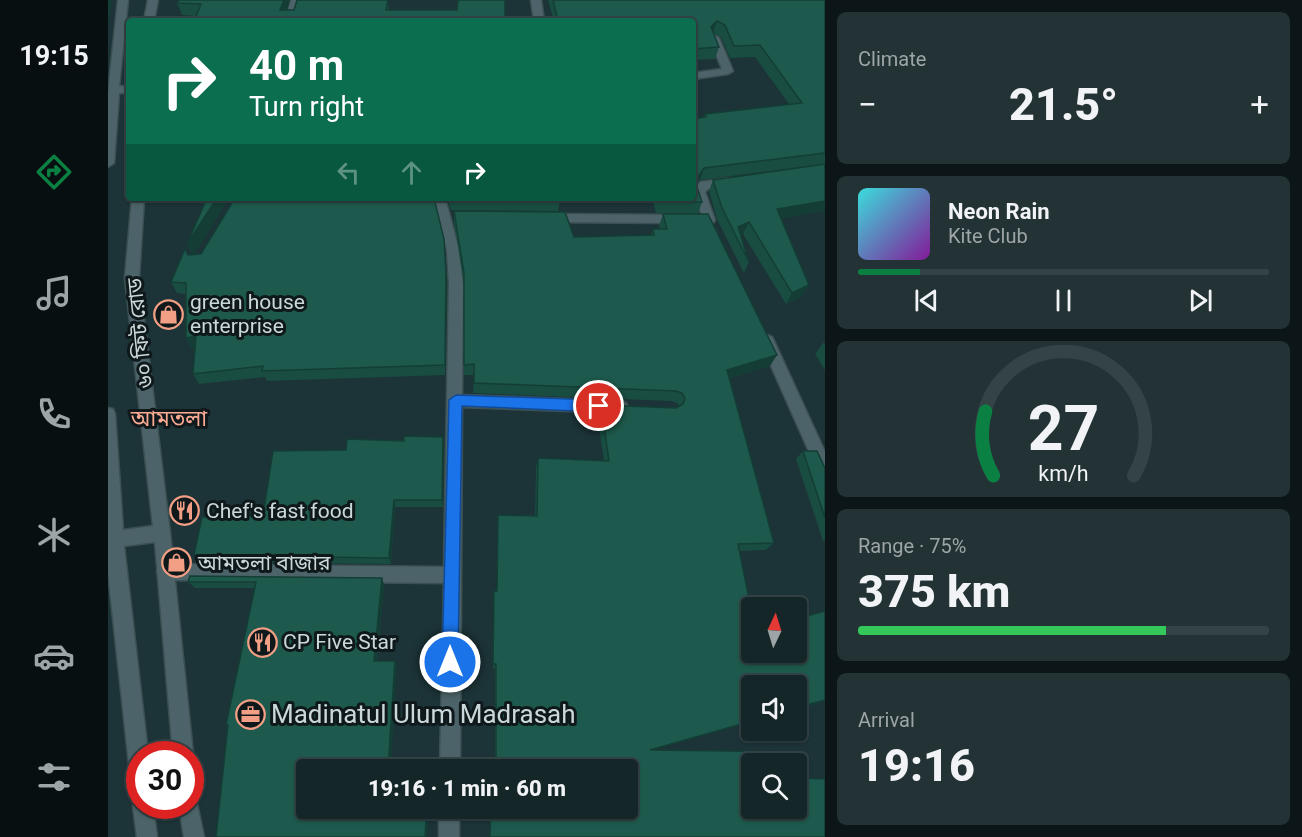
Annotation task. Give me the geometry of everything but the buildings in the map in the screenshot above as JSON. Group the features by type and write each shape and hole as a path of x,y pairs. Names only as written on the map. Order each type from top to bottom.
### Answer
{"street":[{"path":"108,163 111,89 123,0"},
{"path":"150,18 153,0"},
{"path":"291,18 296,0"},
{"path":"536,0 539,18"},
{"path":"696,76 728,71 714,38"},
{"path":"117,46 126,45"},
{"path":"111,89 126,90"},
{"path":"537,218 711,225 699,192 704,185 748,179"},
{"name":"৬০ ফিট রোড","path":"138,201 132,278 162,532 182,741"},
{"path":"441,201 450,216 456,284 456,400 450,575 450,759"},
{"path":"761,328 825,470"},
{"path":"456,400 635,407"},
{"path":"108,414 115,539 112,572 136,741"},
{"path":"115,539 162,532"},
{"path":"166,572 450,575"},
{"path":"145,819 147,837"},
{"path":"191,819 194,837"},
{"path":"449,819 449,837"}],"place":[{"name":"green house enterprise","path":"169,314"},
{"name":"Chef's fast food","path":"185,511"},
{"name":"আমতলা বাজার","path":"177,563"},
{"name":"CP Five Star","path":"262,642"},
{"name":"Madinatul Ulum Madrasah","path":"250,714"}],"district":[{"name":"আমতলা","path":"169,418"}],"route":[{"path":"450,662 450,575 456,400 599,406"}]}
